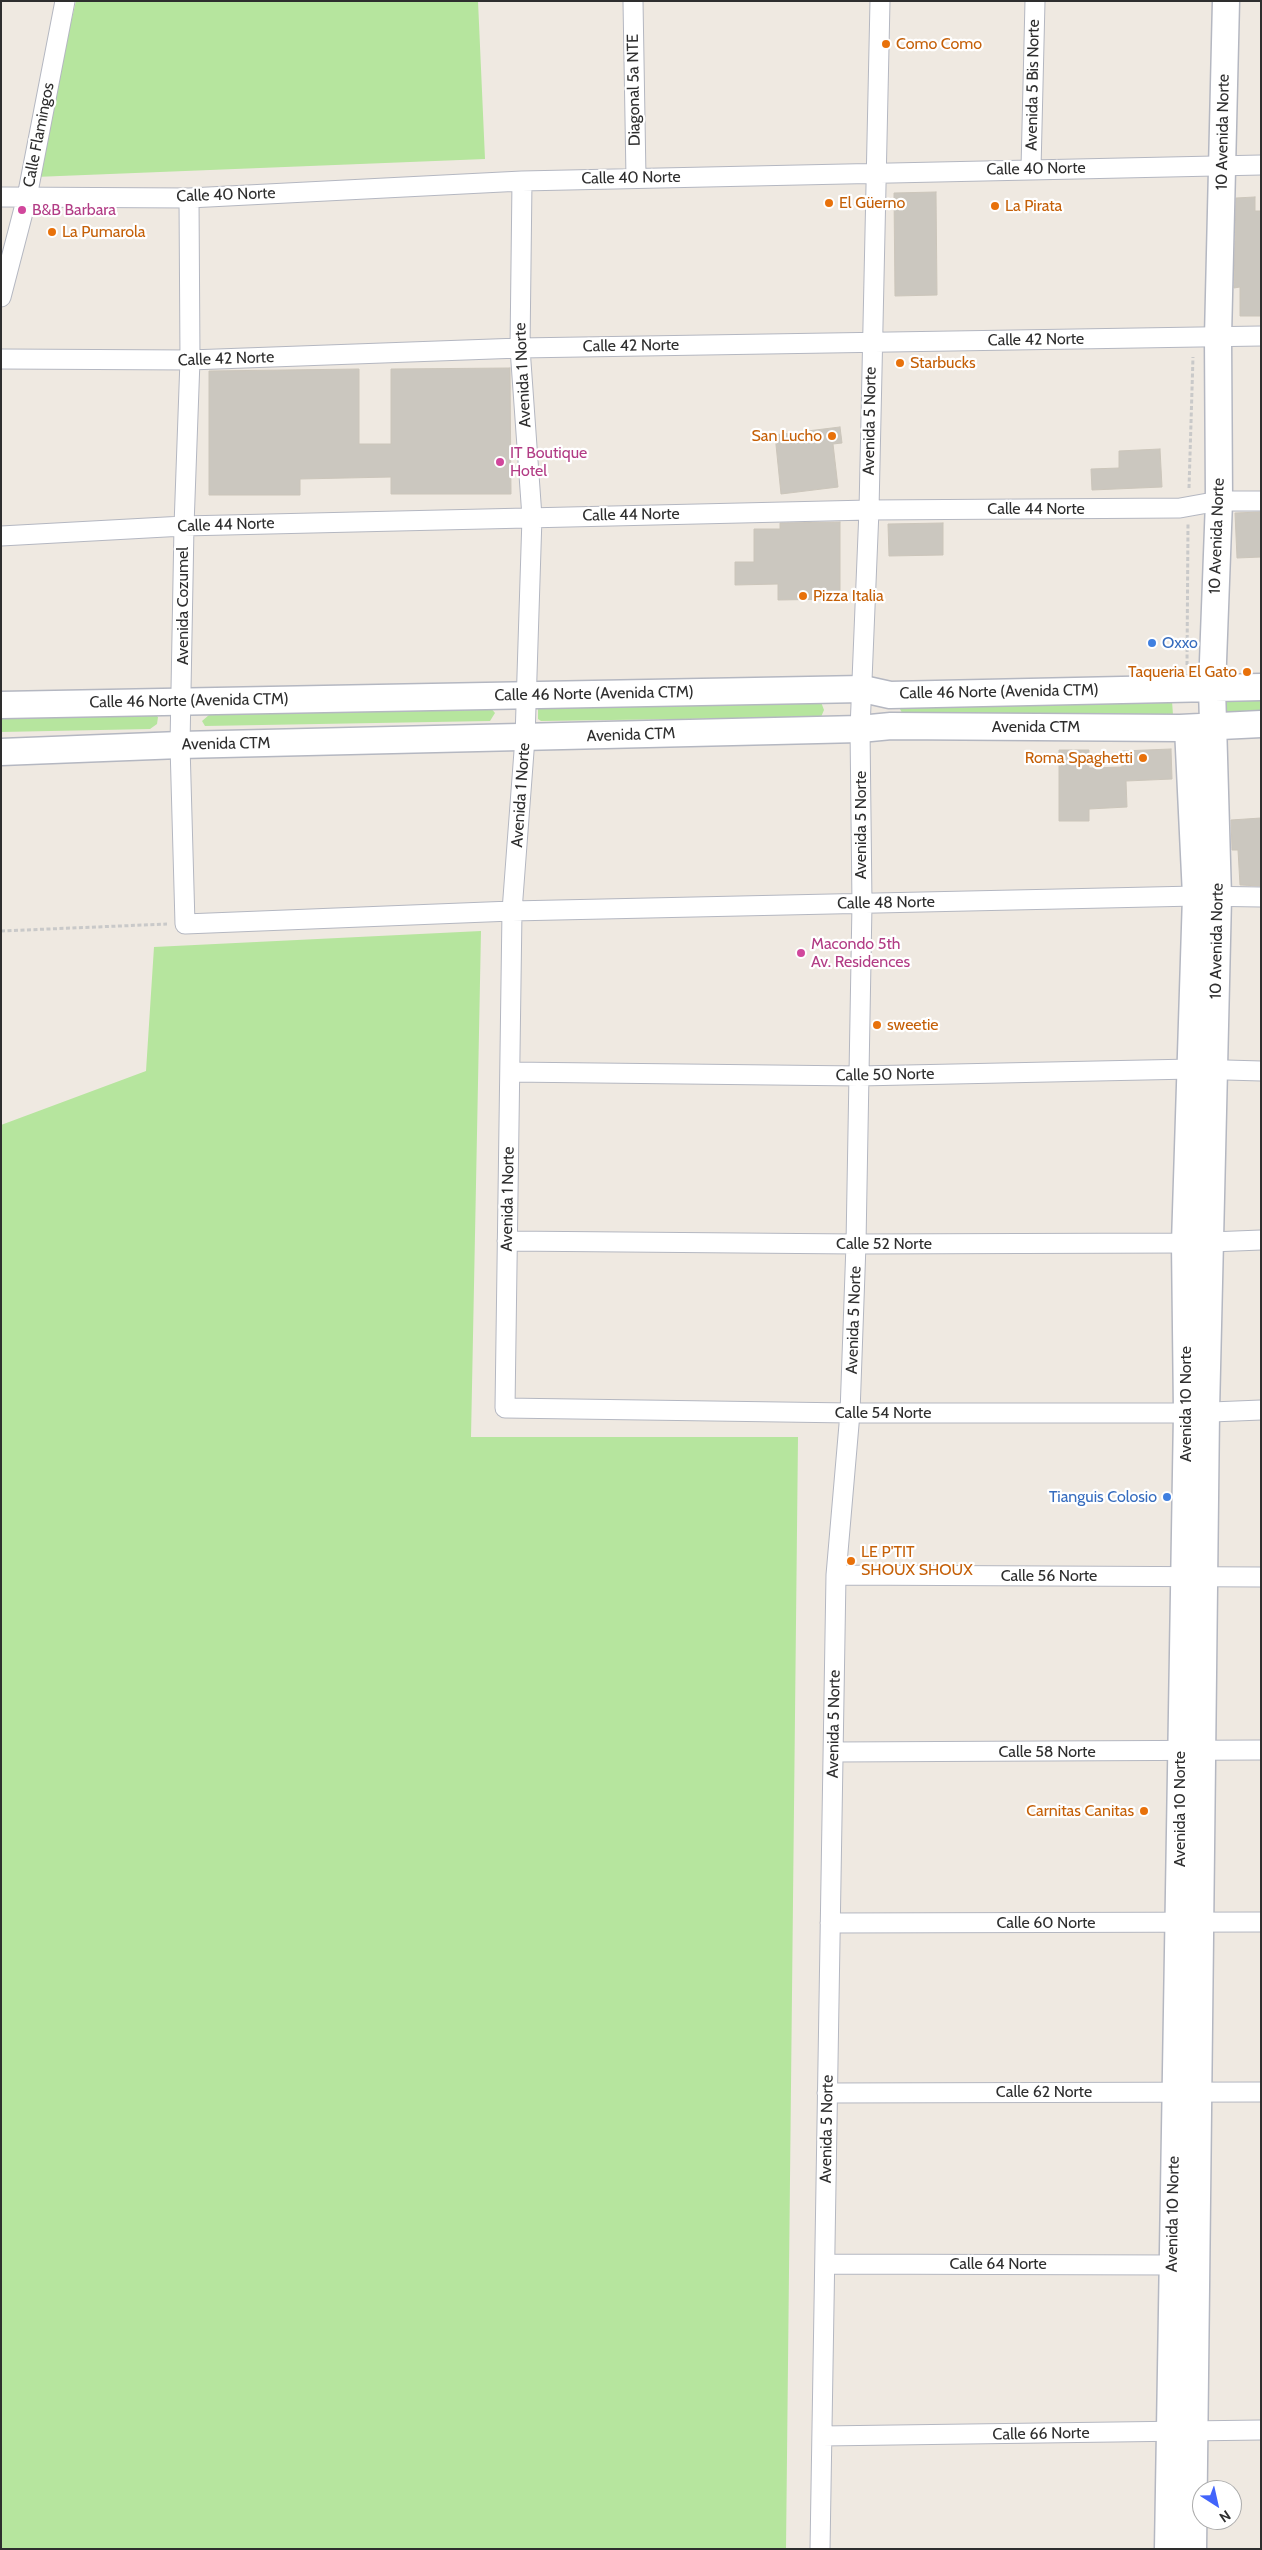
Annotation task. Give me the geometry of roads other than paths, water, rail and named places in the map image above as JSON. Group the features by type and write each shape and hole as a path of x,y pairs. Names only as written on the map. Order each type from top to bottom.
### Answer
{"street":[{"name":"Calle Flamingos","path":"1,296 26,197 66,1"},
{"name":"Diagonal 5a NTE","path":"633,1 636,178"},
{"name":"Avenida 5 Norte","path":"820,2549 836,1575 850,1413 856,1244 862,904 860,729 869,510 871,342 880,1"},
{"name":"Avenida 5 Bis Norte","path":"1031,169 1035,1"},
{"name":"10 Avenida Norte","path":"1203,1070 1207,896 1214,725 1212,688 1219,502 1218,336 1212,166 1226,1"},
{"name":"Calle 40 Norte","path":"1,197 189,198 522,181 1261,165"},
{"name":"Avenida 1 Norte","path":"505,1408 512,910 525,738 532,517 520,348 522,181"},
{"name":"Avenida Cozumel","path":"185,924 180,745 184,526 190,360 189,198"},
{"name":"Calle 42 Norte","path":"1,359 190,360 520,348 1261,336"},
{"name":"Calle 44 Norte","path":"1,536 184,526 869,510 1188,507 1219,502 1261,501"},
{"path":"1212,688 1261,687"},
{"name":"Calle 46 Norte (Avenida CTM)","path":"1,705 863,689 890,695 1212,688"},
{"path":"890,695 891,726"},
{"name":"Avenida CTM","path":"1,752 180,745 860,729 891,726 1188,728 1214,725 1261,724"},
{"name":"10 Avenida Norte","path":"1188,728 1207,896"},
{"name":"Calle 48 Norte","path":"185,924 512,910 1207,896 1261,897"},
{"name":"Calle 50 Norte","path":"510,1072 859,1076 1203,1070 1261,1071"},
{"name":"Avenida 10 Norte","path":"1168,2549 1181,2432 1195,1577 1197,1242 1203,1070"},
{"name":"Calle 52 Norte","path":"507,1241 856,1244 1261,1240"},
{"name":"Calle 54 Norte","path":"505,1408 850,1413 1197,1412 1261,1410"},
{"name":"Calle 56 Norte","path":"836,1575 1261,1577"},
{"name":"Calle 58 Norte","path":"834,1752 1261,1750"},
{"name":"Calle 60 Norte","path":"830,1923 1261,1922"},
{"name":"Avenida 10 Norte","path":"1187,2092 1172,2265 1181,2432 1193,2549"},
{"name":"Calle 62 Norte","path":"828,2093 1261,2092"},
{"name":"Calle 64 Norte","path":"824,2264 1172,2265"},
{"name":"Calle 66 Norte","path":"822,2436 1261,2430"}],"place":[{"name":"Como Como","path":"886,44"},
{"name":"El Güerno","path":"829,203"},
{"name":"La Pirata","path":"995,206"},
{"name":"B&B Barbara","path":"22,210"},
{"name":"La Pumarola","path":"52,232"},
{"name":"Starbucks","path":"900,363"},
{"name":"San Lucho","path":"832,436"},
{"name":"IT Boutique Hotel","path":"500,462"},
{"name":"Pizza Italia","path":"803,596"},
{"name":"Oxxo","path":"1152,643"},
{"name":"Taqueria El Gato","path":"1247,672"},
{"name":"Roma Spaghetti","path":"1143,758"},
{"name":"Macondo 5th Av. Residences","path":"801,953"},
{"name":"sweetie","path":"877,1025"},
{"name":"Tianguis Colosio","path":"1167,1497"},
{"name":"LE P'TIT SHOUX SHOUX","path":"851,1561"},
{"name":"Carnitas Canitas","path":"1144,1811"}]}
